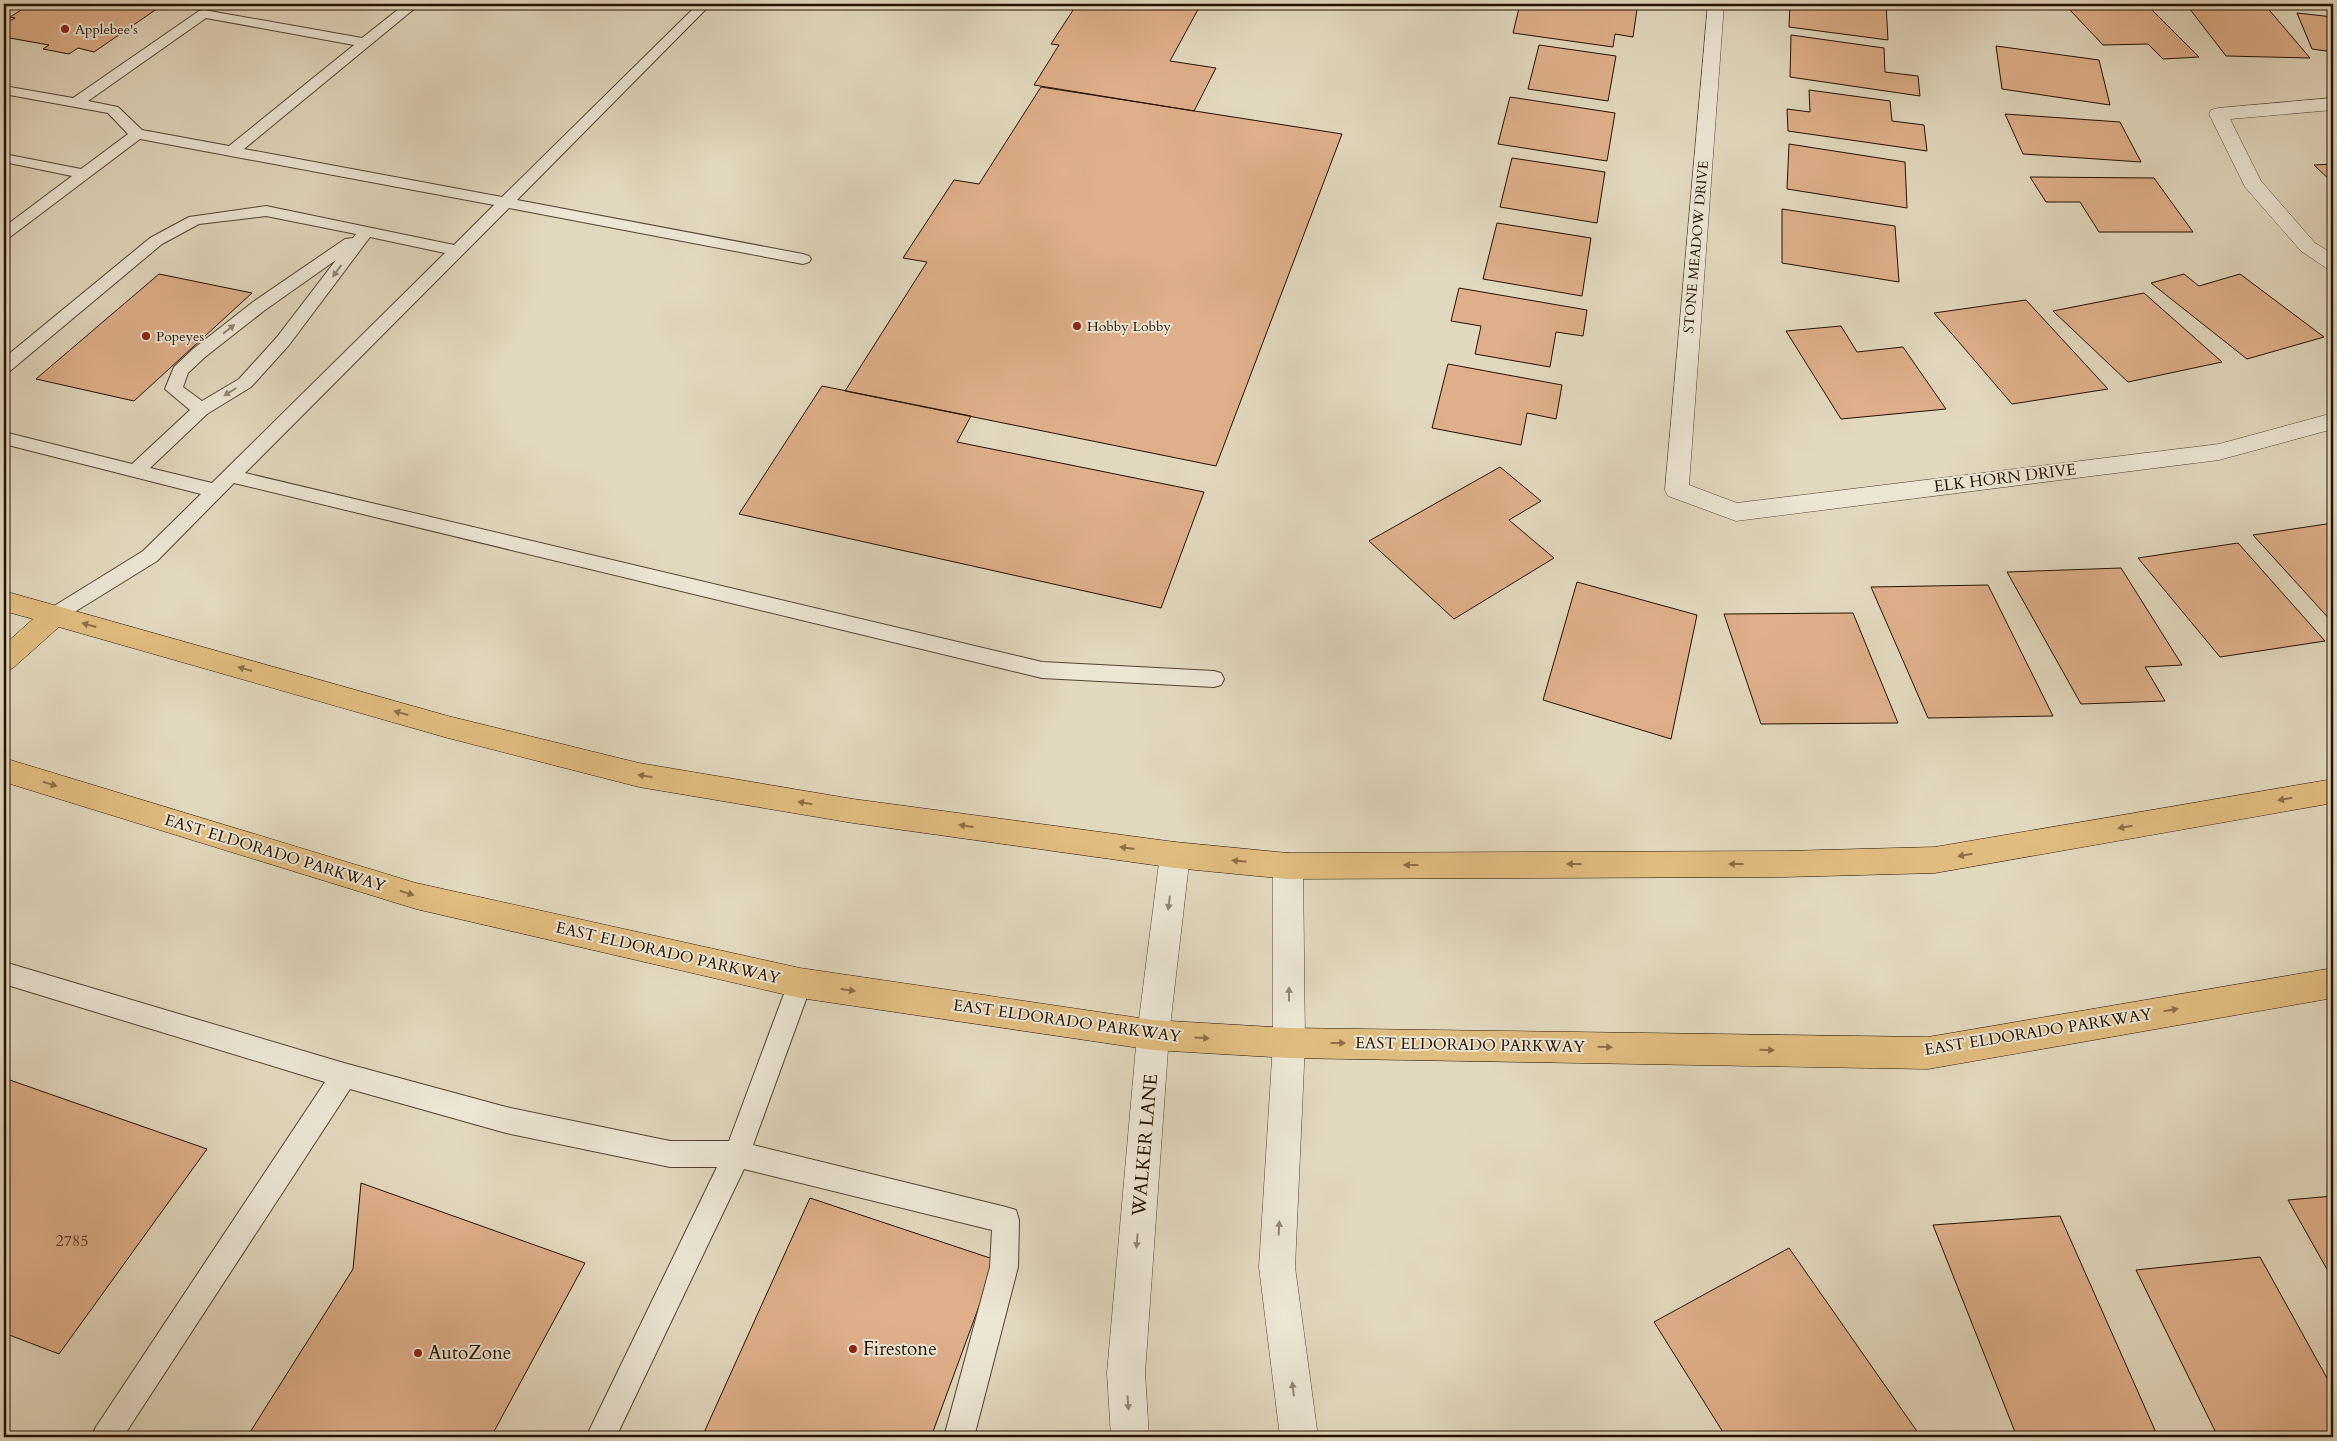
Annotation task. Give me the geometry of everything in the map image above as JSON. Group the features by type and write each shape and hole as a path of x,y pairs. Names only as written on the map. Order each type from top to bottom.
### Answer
{"main road":[{"path":"4,601 448,727 639,775 853,811 1175,854 1288,866 1775,864 1935,860 2333,791"},
{"path":"4,661 53,616"},
{"name":"EAST ELDORADO PARKWAY","path":"4,770 416,896 800,983 1153,1035 1289,1043 1928,1052 2333,982"}],"street":[{"name":"STONE MEADOW DRIVE","path":"1677,490 1716,4"},
{"path":"2333,104 2218,114 2252,183 2308,247 2333,264"},
{"name":"ELK HORN DRIVE","path":"1677,490 1736,512 2219,452 2333,421"},
{"name":"WALKER LANE","path":"1130,1437 1126,1373 1153,1035 1175,854"},
{"path":"1288,866 1289,1043 1277,1267 1299,1437"}],"lane":[{"path":"232,151 413,4"},
{"path":"53,616 150,556 705,4"},
{"path":"76,103 204,14 365,43"},
{"path":"4,90 113,110 137,134 803,259"},
{"path":"4,234 137,134"},
{"path":"4,158 84,174"},
{"path":"4,367 156,242 195,220 266,211 456,250"},
{"path":"136,470 202,410 245,383 283,341 366,232"},
{"path":"202,410 174,389 180,372 199,353 259,306 366,232"},
{"path":"4,438 216,491"},
{"path":"231,476 1042,670 1214,679"},
{"path":"4,973 344,1075 506,1120 670,1154 737,1154 1006,1220 1004,1267 959,1437"},
{"path":"601,1437 737,1154 800,983"},
{"path":"106,1437 344,1075"}],"building":[{"name":"Applebee's","path":"31,4 164,4 94,52 78,48 69,54 43,49 49,45 4,37 4,20 9,21 15,18 10,17"},
{"path":"1077,4 1201,4 1170,61 1216,68 1194,111 1034,85 1059,45 1051,44"},
{"path":"1520,4 1600,4 1637,9 1633,37 1615,34 1613,47 1513,33"},
{"path":"1790,4 1886,4 1888,40 1789,27"},
{"path":"2186,4 2264,4 2310,58 2226,56"},
{"path":"2148,6 2199,57 2163,59 2148,44 2103,45 2069,9"},
{"path":"2297,13 2333,17 2333,52 2312,49"},
{"path":"1791,35 1884,48 1885,72 1918,76 1920,96 1790,77"},
{"path":"1539,45 1616,56 1608,101 1528,89"},
{"path":"1996,46 2099,60 2110,105 2002,89"},
{"name":"Hobby Lobby","path":"1041,87 1342,134 1216,466 845,391 927,262 903,258 954,180 979,184"},
{"path":"1809,90 1890,101 1892,121 1924,125 1927,151 1788,131 1787,109 1810,112"},
{"path":"1510,97 1615,113 1607,161 1498,144"},
{"path":"2005,114 2120,122 2141,162 2023,154"},
{"path":"1789,144 1905,162 1907,208 1787,189"},
{"path":"1512,158 1605,172 1597,223 1500,207"},
{"path":"2333,164 2333,183 2314,165"},
{"path":"2030,177 2154,178 2193,232 2099,232 2080,202 2046,202"},
{"path":"1782,209 1895,226 1899,282 1782,263"},
{"path":"1497,223 1591,238 1582,296 1483,279"},
{"name":"Popeyes","path":"159,274 252,293 134,401 36,379"},
{"path":"2184,274 2199,286 2240,274 2324,337 2247,359 2151,283"},
{"path":"1459,288 1587,310 1583,336 1556,332 1550,367 1475,354 1481,326 1451,321"},
{"path":"2144,293 2222,362 2128,382 2053,311"},
{"path":"2026,300 2108,389 2012,404 1934,313"},
{"path":"1841,326 1857,352 1903,347 1946,409 1841,419 1786,331"},
{"path":"1448,364 1562,385 1556,419 1527,413 1521,445 1432,428"},
{"path":"822,386 971,416 957,442 1204,492 1161,608 739,514"},
{"path":"1500,467 1541,501 1509,520 1554,558 1454,619 1369,541"},
{"path":"2333,523 2333,623 2253,535"},
{"path":"2238,543 2325,641 2220,657 2138,558"},
{"path":"2121,568 2182,665 2145,667 2165,701 2081,704 2007,572"},
{"path":"1577,582 1697,615 1671,739 1543,700"},
{"path":"1988,585 2053,716 1928,718 1871,587"},
{"path":"1853,613 1898,723 1761,724 1724,614"},
{"path":"4,1078 207,1149 59,1354 4,1333"},
{"name":"AutoZone","path":"361,1183 585,1263 491,1437 247,1437 353,1269"},
{"path":"2333,1196 2333,1280 2288,1200"},
{"name":"Firestone","path":"810,1198 996,1260 931,1437 702,1437"},
{"path":"2060,1216 2158,1437 2017,1437 1933,1225"},
{"path":"1789,1248 1921,1437 1726,1437 1654,1322"},
{"path":"2260,1257 2333,1389 2333,1437 2218,1437 2136,1270"}],"place":[{"name":"Applebee's","path":"65,29"},
{"name":"Hobby Lobby","path":"1077,326"},
{"name":"Popeyes","path":"146,336"},
{"name":"Firestone","path":"853,1349"},
{"name":"AutoZone","path":"418,1353"}]}
